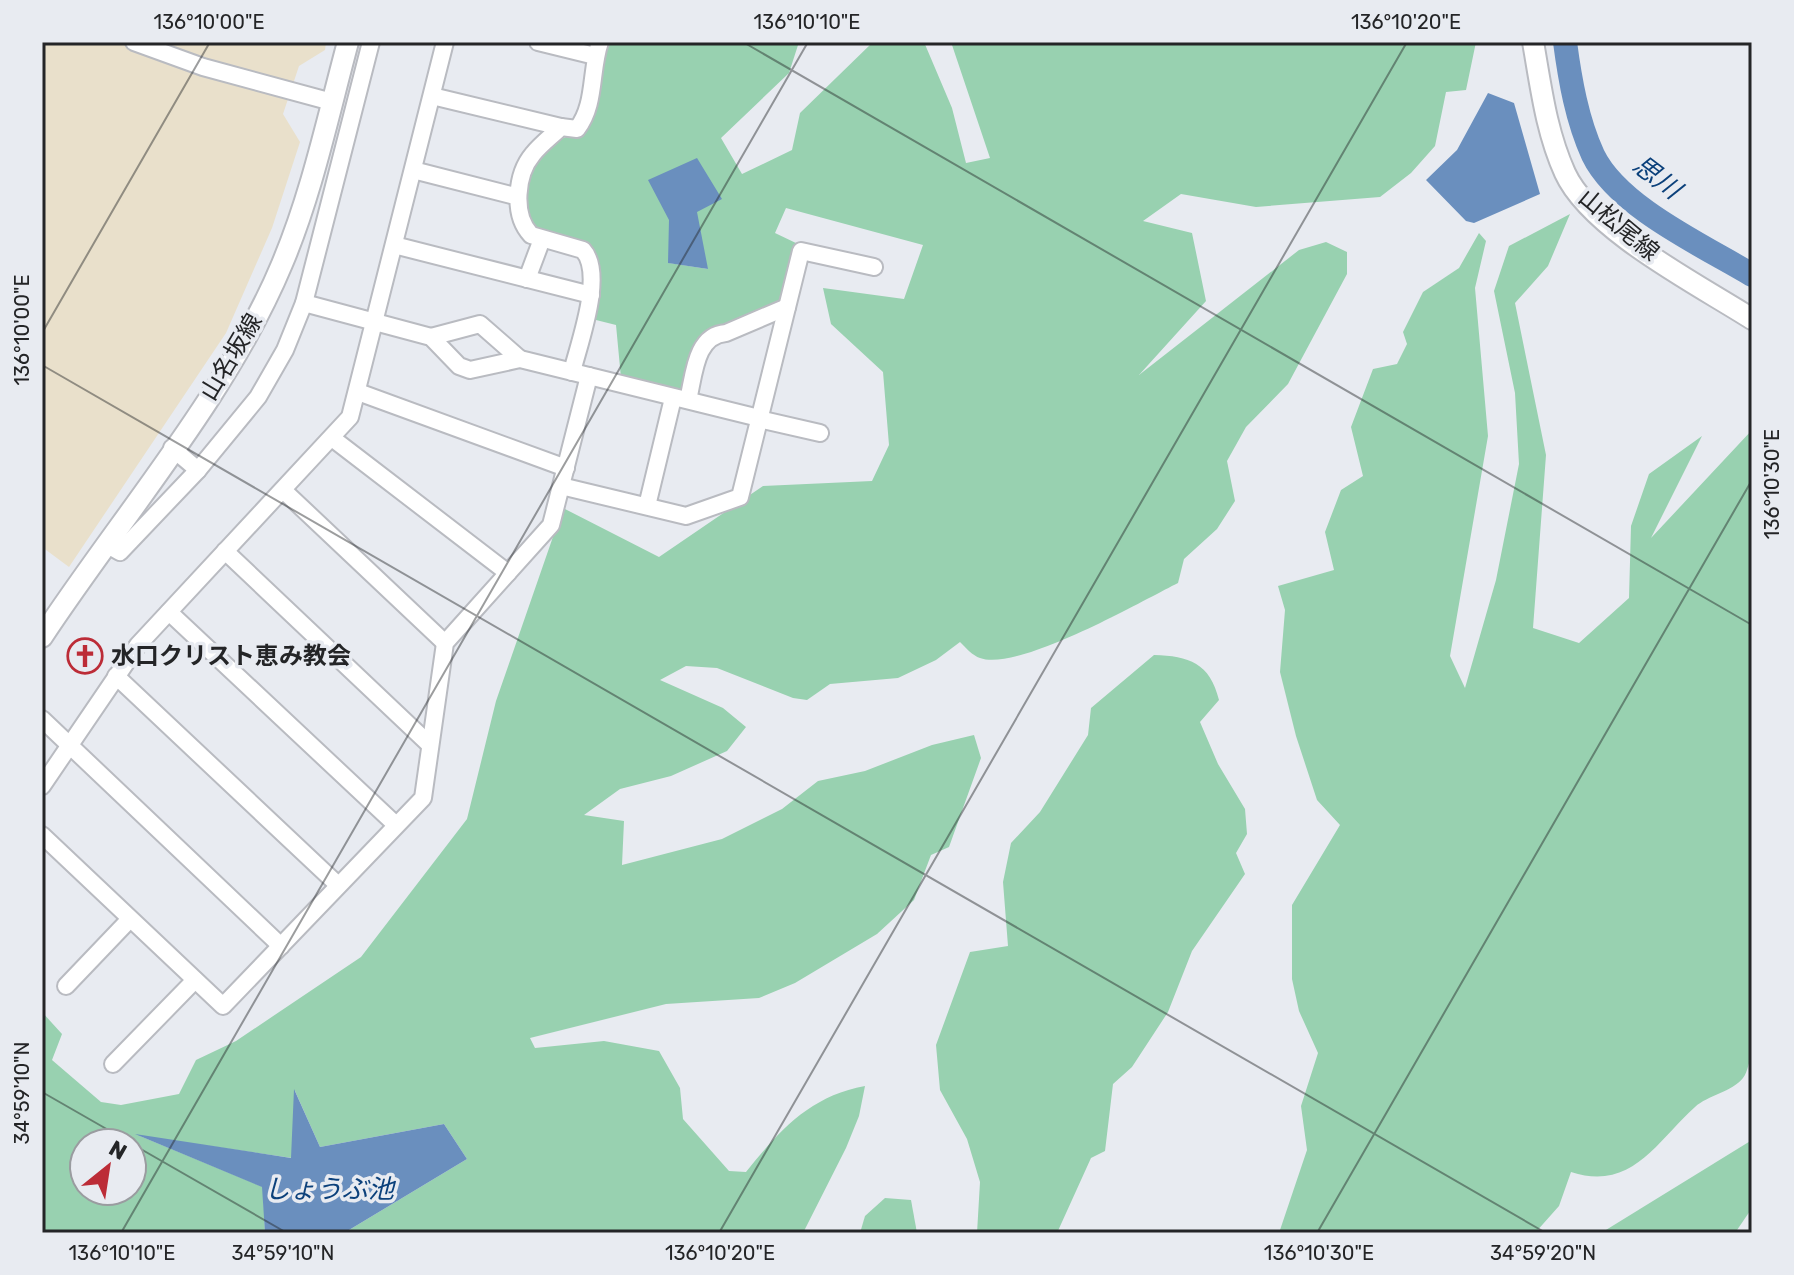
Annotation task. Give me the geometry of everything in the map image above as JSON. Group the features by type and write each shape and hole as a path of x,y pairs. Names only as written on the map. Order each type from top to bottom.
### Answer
{"main road":[{"name":"山名坂線","path":"42,637 236,354 282,264 307,192 348,42"},
{"name":"山松尾線","path":"1533,42 1548,131 1566,176 1582,201 1632,243 1752,319"}],"street":[{"path":"134,42 203,67 332,102"},
{"path":"106,544 120,552 198,470 258,397 285,350 304,303 371,42"},
{"path":"42,786 138,645 350,417 445,42"},
{"path":"432,96 577,129 588,115 598,49 538,42"},
{"path":"561,127 530,156 515,196 525,228 542,239 583,250 589,256 591,295 572,372"},
{"path":"413,170 515,196"},
{"path":"527,279 542,239"},
{"path":"394,245 591,295"},
{"path":"561,486 686,516 740,497 801,251 874,267"},
{"path":"304,303 431,337 480,324 520,359"},
{"path":"647,506 680,399 701,347 716,334 726,333 787,307"},
{"path":"431,337 459,366 470,370 520,359 820,433"},
{"path":"42,835 223,1006 423,798 445,643 551,525 589,376"},
{"path":"358,392 566,468"},
{"path":"332,438 508,573"},
{"path":"172,448 198,470"},
{"path":"283,490 445,643"},
{"path":"225,551 430,745"},
{"path":"169,612 396,825"},
{"path":"116,676 338,885"},
{"path":"42,719 281,946"},
{"path":"66,986 130,919"},
{"path":"113,1064 195,980"}],"shaded area":[{"path":"42,42 326,42 325,50 299,66 283,114 300,142 272,228 226,333 69,567 42,547"}],"green space":[{"path":"606,42 799,42 789,73 721,138 742,174 792,150 800,113 873,42 924,42 952,108 966,163 990,158 951,42 1476,42 1466,90 1446,92 1435,146 1411,173 1380,197 1256,207 1181,194 1143,221 1192,233 1206,301 1139,375 1299,250 1326,242 1347,252 1347,274 1288,384 1246,427 1227,461 1235,501 1217,529 1184,559 1178,583 1079,633 1022,655 998,660 980,658 960,642 936,660 898,678 830,684 807,700 793,698 717,668 686,666 660,680 723,708 746,727 727,751 671,776 620,789 584,815 624,821 622,865 722,839 782,809 818,781 865,771 932,745 974,735 981,758 949,847 931,855 914,900 877,934 795,983 759,998 666,1004 530,1038 535,1048 604,1041 659,1051 680,1088 683,1119 729,1171 746,1172 784,1129 812,1107 845,1091 865,1086 859,1116 846,1148 803,1233 344,1233 467,1159 444,1124 320,1147 295,1091 292,1158 148,1137 148,1127 68,1127 68,1207 148,1207 148,1139 263,1187 265,1233 42,1233 42,1012 62,1034 52,1060 101,1102 121,1105 179,1094 196,1060 236,1041 361,957 467,819 496,701 563,508 659,557 763,486 872,481 889,445 883,372 831,324 823,288 904,299 923,245 786,208 775,233 798,244 785,296 777,307 723,327 680,393 621,378 616,325 592,319 594,253 529,226 526,210 528,179 541,154 565,137 581,133 594,117 600,62","holes":["669,220 708,269 669,263"]},
{"path":"1570,214 1548,266 1515,303 1546,455 1533,628 1579,643 1629,598 1631,526 1649,474 1702,436 1651,538 1752,430 1752,1054 1746,1073 1738,1083 1695,1107 1642,1160 1611,1175 1592,1176 1571,1172 1559,1206 1535,1233 1279,1233 1307,1150 1301,1106 1318,1053 1299,1011 1292,979 1292,905 1340,825 1317,800 1296,736 1280,672 1285,610 1278,586 1334,570 1325,532 1341,490 1363,476 1351,427 1373,369 1397,364 1407,344 1403,332 1423,292 1459,268 1479,233 1486,241 1475,288 1488,436 1450,656 1465,688 1496,580 1519,464 1515,393 1494,291 1509,246"},
{"path":"1154,655 1178,657 1196,664 1215,687 1219,700 1200,722 1218,764 1245,809 1247,834 1236,853 1245,874 1192,951 1168,1012 1132,1067 1113,1084 1105,1151 1091,1158 1057,1233 977,1233 980,1182 967,1139 940,1090 936,1045 970,952 1008,946 1003,882 1011,843 1040,812 1088,735 1091,708"},
{"path":"1752,1140 1752,1208 1735,1233 1601,1233"},
{"path":"885,1198 911,1200 917,1233 860,1233 865,1216"}],"water":[{"path":"1488,93 1514,103 1540,194 1474,223 1466,221 1426,180 1457,150"},
{"path":"697,158 722,199 697,212 708,269 668,263 669,220 648,180"},
{"name":"しょうぶ池","path":"294,1089 320,1147 444,1124 467,1159 344,1233 265,1233 262,1187 148,1139 148,1136 291,1158"}],"waterway":[{"name":"思川","path":"1565,42 1578,114 1593,155 1605,174 1622,192 1664,224 1752,275"}],"place":[{"name":"水口クリスト恵み教会","path":"85,656"}]}
